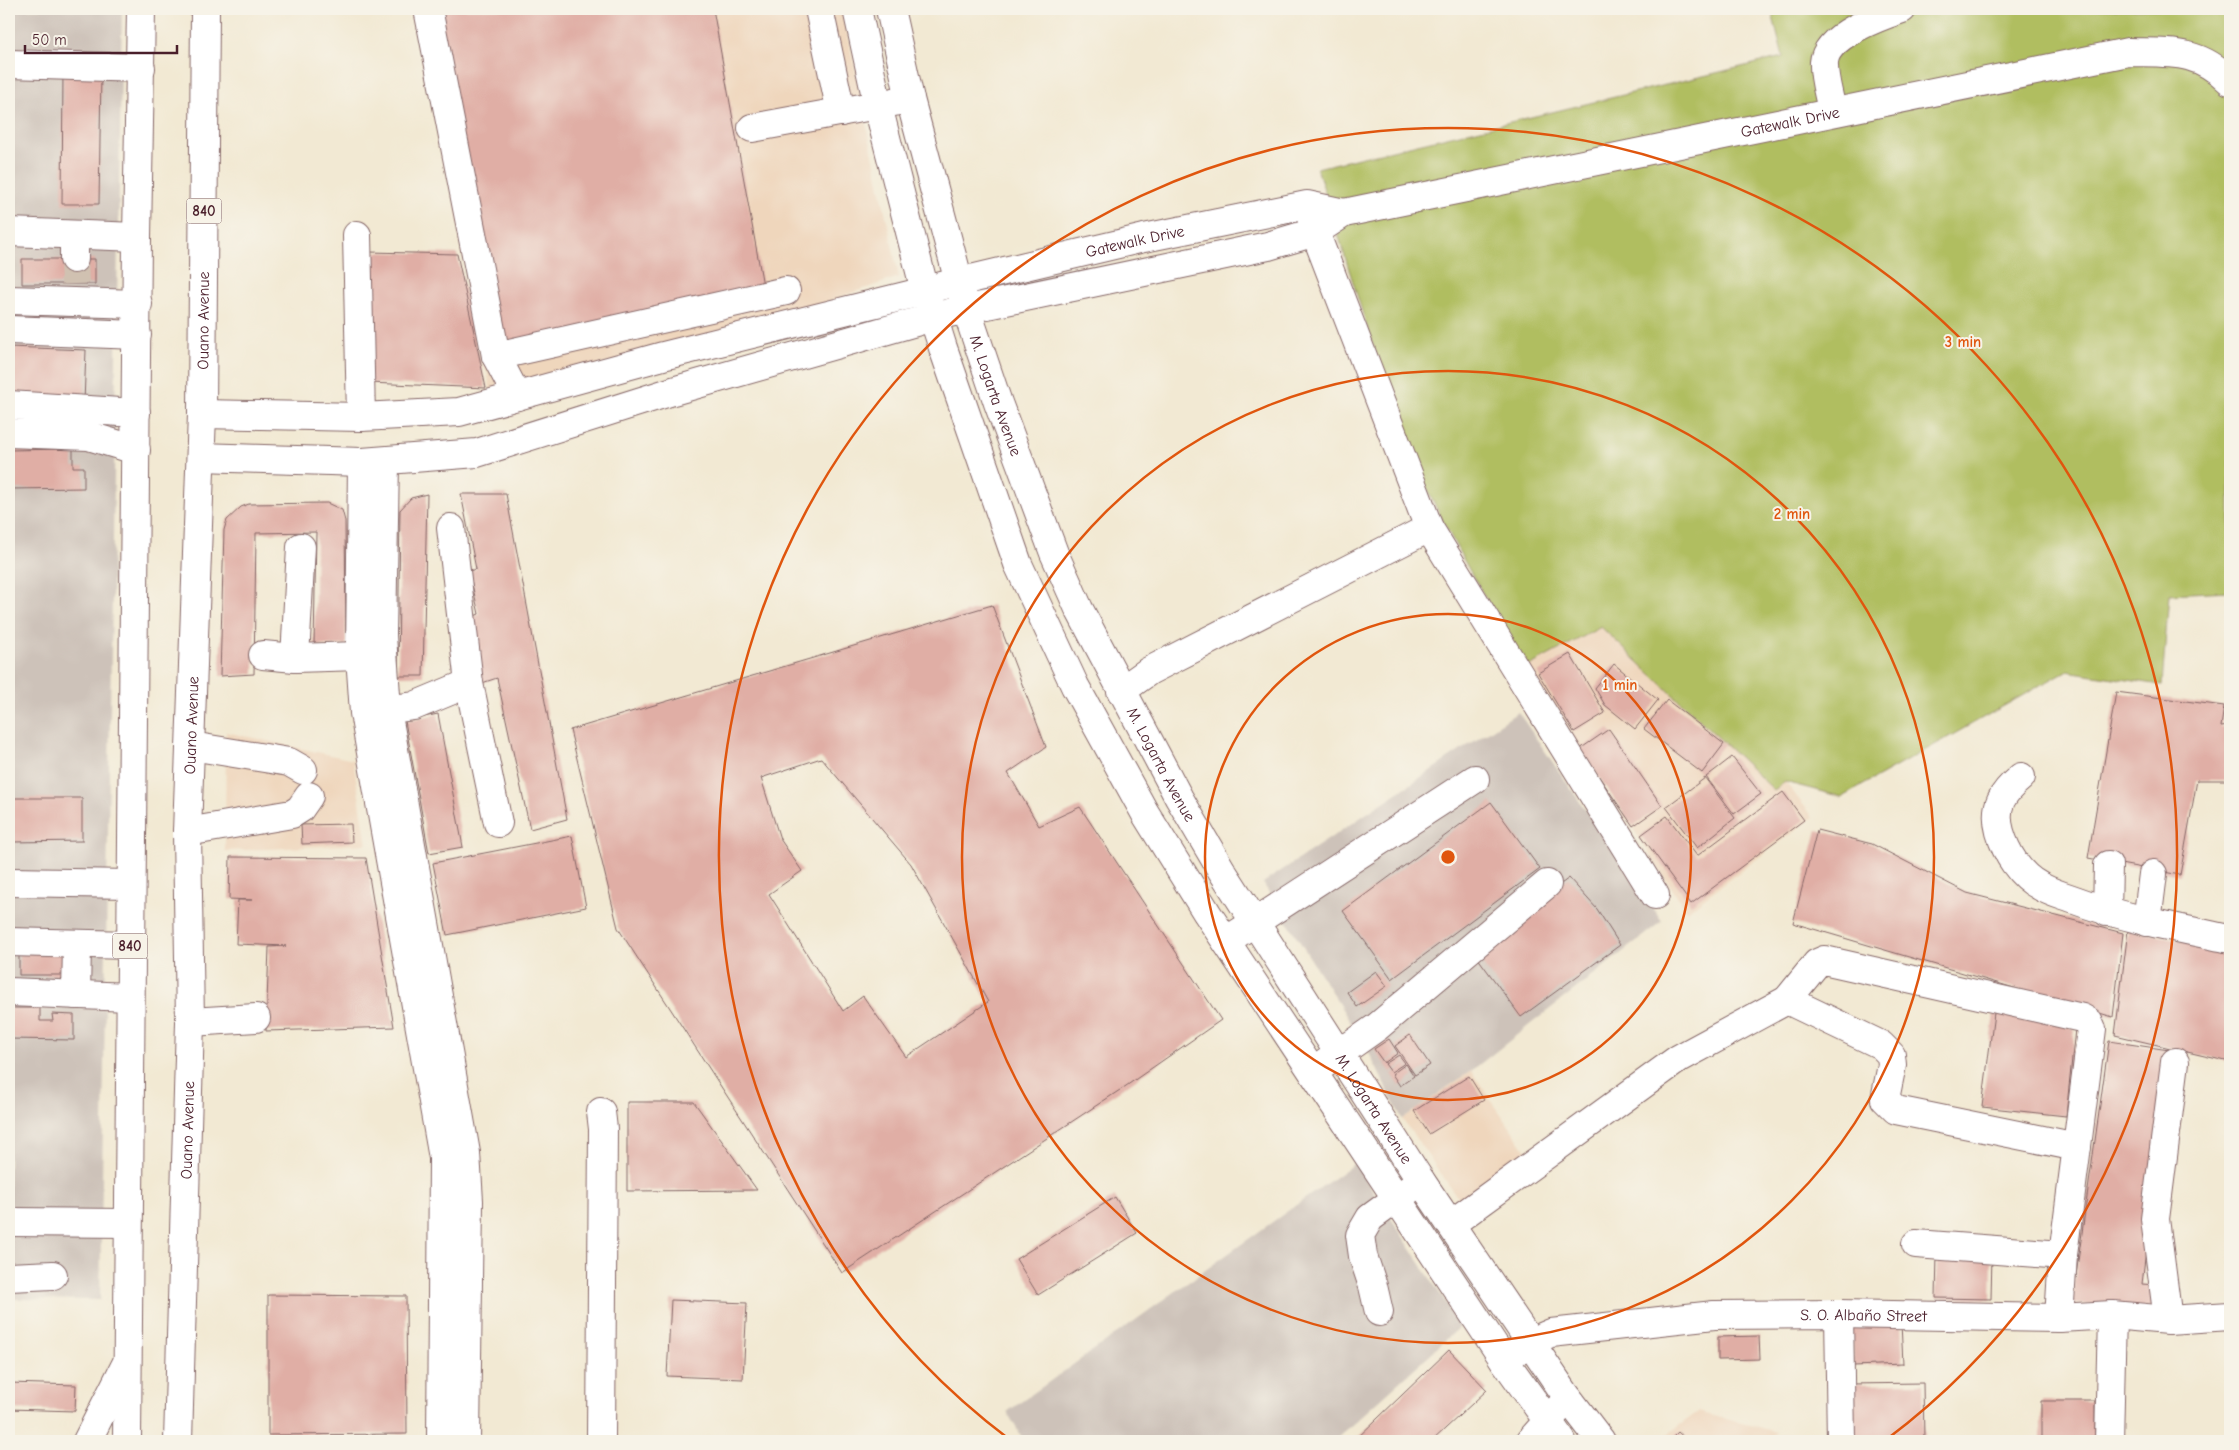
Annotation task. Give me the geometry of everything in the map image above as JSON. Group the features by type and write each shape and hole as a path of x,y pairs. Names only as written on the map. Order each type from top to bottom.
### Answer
{"main road":[{"name":"840","path":"127,1441 129,997 141,9"},
{"name":"Ouano Avenue","path":"178,1441 190,1022 188,832 202,414 205,9"},
{"path":"428,9 496,356 517,396"},
{"path":"819,9 841,112"},
{"name":"M. Logarta Avenue","path":"857,9 878,106 925,291 965,415 1018,564 1044,622 1075,686 1145,813 1226,941 1504,1360 1547,1435"},
{"name":"M. Logarta Avenue","path":"890,9 910,99 966,308 998,403 1054,553 1079,609 1179,798 1255,922 1421,1181 1568,1398 1591,1438"},
{"path":"1832,112 1824,61 1832,46 1851,30 1902,9"},
{"name":"Gatewalk Drive","path":"201,457 374,462 477,452 673,391 966,308 1268,246 1316,232 1344,213 2128,52 2183,53 2217,68 2230,81"},
{"path":"9,64 141,68"},
{"path":"752,128 910,99"},
{"path":"1307,205 1429,528 1655,895"},
{"name":"Gatewalk Drive","path":"202,414 362,417 459,412 663,356 925,291 958,281 1144,238 1307,205 1344,213"},
{"path":"9,232 138,304"},
{"path":"357,234 362,417"},
{"path":"9,300 75,270 137,237"},
{"path":"496,356 786,291"},
{"path":"9,330 137,335"},
{"path":"663,356 673,391"},
{"path":"9,405 136,413"},
{"path":"9,433 89,436 136,450"},
{"path":"374,462 360,656 376,712 455,1155 469,1201 466,1441"},
{"path":"374,462 382,636 376,712"},
{"path":"451,528 468,683 498,823"},
{"path":"1121,691 1149,671 1429,528"},
{"path":"295,658 301,548"},
{"path":"1044,622 1079,609"},
{"path":"264,655 295,658 360,656"},
{"path":"376,712 414,706 468,683"},
{"path":"188,832 292,814 300,810 306,783 289,762 191,746"},
{"path":"2021,777 2006,789 1998,806 1997,821 2002,839 2014,862 2039,886 2107,912 2230,939"},
{"path":"1226,941 1475,779"},
{"path":"2107,912 2108,865"},
{"path":"2147,922 2153,874"},
{"path":"9,882 131,884"},
{"path":"1313,1072 1377,1026 1547,884"},
{"path":"9,942 130,945"},
{"path":"76,995 77,944"},
{"path":"1451,1224 1678,1059 1787,1000 1817,963 1824,960 2082,1018 2089,1022 2092,1029 2063,1255 2059,1318"},
{"path":"9,992 129,997"},
{"path":"1787,1000 1881,1045 1891,1055 1892,1065 1885,1099 1896,1110 2077,1146"},
{"path":"190,1022 256,1018"},
{"path":"2168,1320 2155,1219 2175,1062"},
{"path":"601,1112 603,1130 601,1441"},
{"path":"441,1441 455,1155"},
{"path":"1379,1312 1363,1256 1360,1235 1370,1218 1421,1181"},
{"path":"9,1222 128,1223"},
{"path":"1916,1244 2063,1255"},
{"path":"9,1277 53,1275"},
{"path":"1838,1314 1841,1441"},
{"name":"S. O. Albaño Street","path":"1504,1360 1530,1342 1551,1333 1714,1315 1838,1314 2059,1318 2112,1315 2168,1320 2230,1316"},
{"path":"2109,1441 2112,1315"},
{"path":"87,1441 127,1360"},
{"path":"1547,1435 1568,1398"}],"shaded area":[{"path":"9,9 122,9 100,1300 9,1299"},
{"path":"418,9 842,9 899,277 760,324 491,392"},
{"path":"1601,627 1774,790 1785,782 1813,817 1687,911 1527,667"},
{"path":"1518,712 1662,921 1471,1071 1402,1119 1368,1051 1385,1039 1371,1018 1354,1028 1263,883"},
{"path":"226,732 353,760 367,844 225,851"},
{"path":"1471,1071 1528,1153 1461,1202 1402,1119"},
{"path":"1355,1163 1461,1326 1334,1441 1024,1441 1007,1412"},
{"path":"1698,1412 1777,1432 1769,1441 1658,1441"}],"green space":[{"path":"1771,9 2230,9 2230,591 2169,594 2162,685 2066,671 1842,797 1785,782 1774,790 1601,627 1527,667 1485,598 1434,504 1407,441 1366,325 1317,168 1783,57"}],"building":[{"path":"437,9 696,9 696,11 713,9 764,291 500,347"},
{"path":"63,72 101,72 99,204 62,204"},
{"path":"369,252 457,254 486,388 369,383"},
{"path":"22,259 95,259 95,284 22,284"},
{"path":"9,347 86,350 84,403 9,399"},
{"path":"73,449 73,467 84,467 84,488 9,489 9,450"},
{"path":"427,494 423,676 398,676 400,510 411,498"},
{"path":"461,494 506,494 567,819 530,829 497,678 482,683 470,618 479,614 469,571 476,569"},
{"path":"327,503 342,510 345,521 346,645 314,646 316,532 256,533 254,674 220,676 224,530 227,520 241,507 249,504"},
{"path":"992,605 1046,747 1008,773 1039,826 1080,807 1221,1020 1126,1086 842,1273 618,928 570,730","holes":["821,758 911,864 988,1002 906,1057 863,996 843,1011 769,894 802,871 780,839 761,778"]},
{"path":"1570,654 1605,713 1574,732 1538,673"},
{"path":"1614,664 1658,700 1635,729 1605,705 1595,688"},
{"path":"2116,692 2224,706 2221,727 2230,726 2230,780 2197,780 2180,875 2088,858"},
{"path":"1667,700 1724,744 1702,773 1644,729"},
{"path":"438,714 463,847 429,853 405,721"},
{"path":"1609,729 1662,806 1633,826 1580,749"},
{"path":"1732,757 1761,794 1734,814 1706,777"},
{"path":"1705,778 1735,818 1697,848 1666,807"},
{"path":"1783,792 1804,820 1691,904 1641,835 1667,816 1697,856"},
{"path":"12,798 82,798 82,841 12,842"},
{"path":"1491,802 1540,869 1392,979 1343,911"},
{"path":"351,824 352,842 302,844 301,825"},
{"path":"1817,830 1872,844 1967,893 2123,933 2113,1017 1793,923"},
{"path":"572,836 586,907 447,935 433,863"},
{"path":"230,857 366,858 394,1027 266,1031 269,947 286,946 236,944 238,900 252,900 229,899"},
{"path":"1569,878 1597,909 1620,945 1521,1017 1472,950"},
{"path":"2128,930 2230,949 2230,1062 2115,1035"},
{"path":"19,951 71,952 70,975 19,975"},
{"path":"1376,971 1387,986 1357,1007 1347,992"},
{"path":"1995,1005 2075,1029 2066,1116 1982,1107"},
{"path":"9,1008 40,1008 40,1021 53,1021 52,1014 74,1015 74,1040 9,1039"},
{"path":"1410,1035 1430,1065 1415,1075 1395,1046"},
{"path":"1389,1039 1398,1053 1384,1063 1374,1049"},
{"path":"2109,1041 2169,1050 2142,1284 2155,1285 2156,1308 2072,1304"},
{"path":"1399,1055 1405,1063 1391,1072 1385,1064"},
{"path":"1406,1064 1414,1076 1400,1086 1392,1074"},
{"path":"1469,1076 1484,1100 1429,1134 1414,1111"},
{"path":"627,1102 694,1102 757,1190 627,1191"},
{"path":"1115,1197 1137,1233 1038,1295 1016,1259"},
{"path":"1937,1254 1992,1255 1991,1299 1936,1298"},
{"path":"268,1295 406,1296 407,1434 268,1435"},
{"path":"671,1300 747,1303 743,1379 667,1376"},
{"path":"1901,1323 1903,1364 1853,1366 1851,1325"},
{"path":"1759,1336 1760,1359 1718,1360 1718,1337"},
{"path":"1449,1350 1487,1390 1432,1441 1354,1441"},
{"path":"9,1383 76,1385 75,1411 9,1409"},
{"path":"1923,1383 1924,1439 1850,1440 1850,1384"},
{"path":"2041,1401 2095,1401 2095,1441 2041,1441"},
{"path":"1678,1432 1688,1441 1669,1441"}],"tunnel":[{"path":"74,259 75,284"}]}
